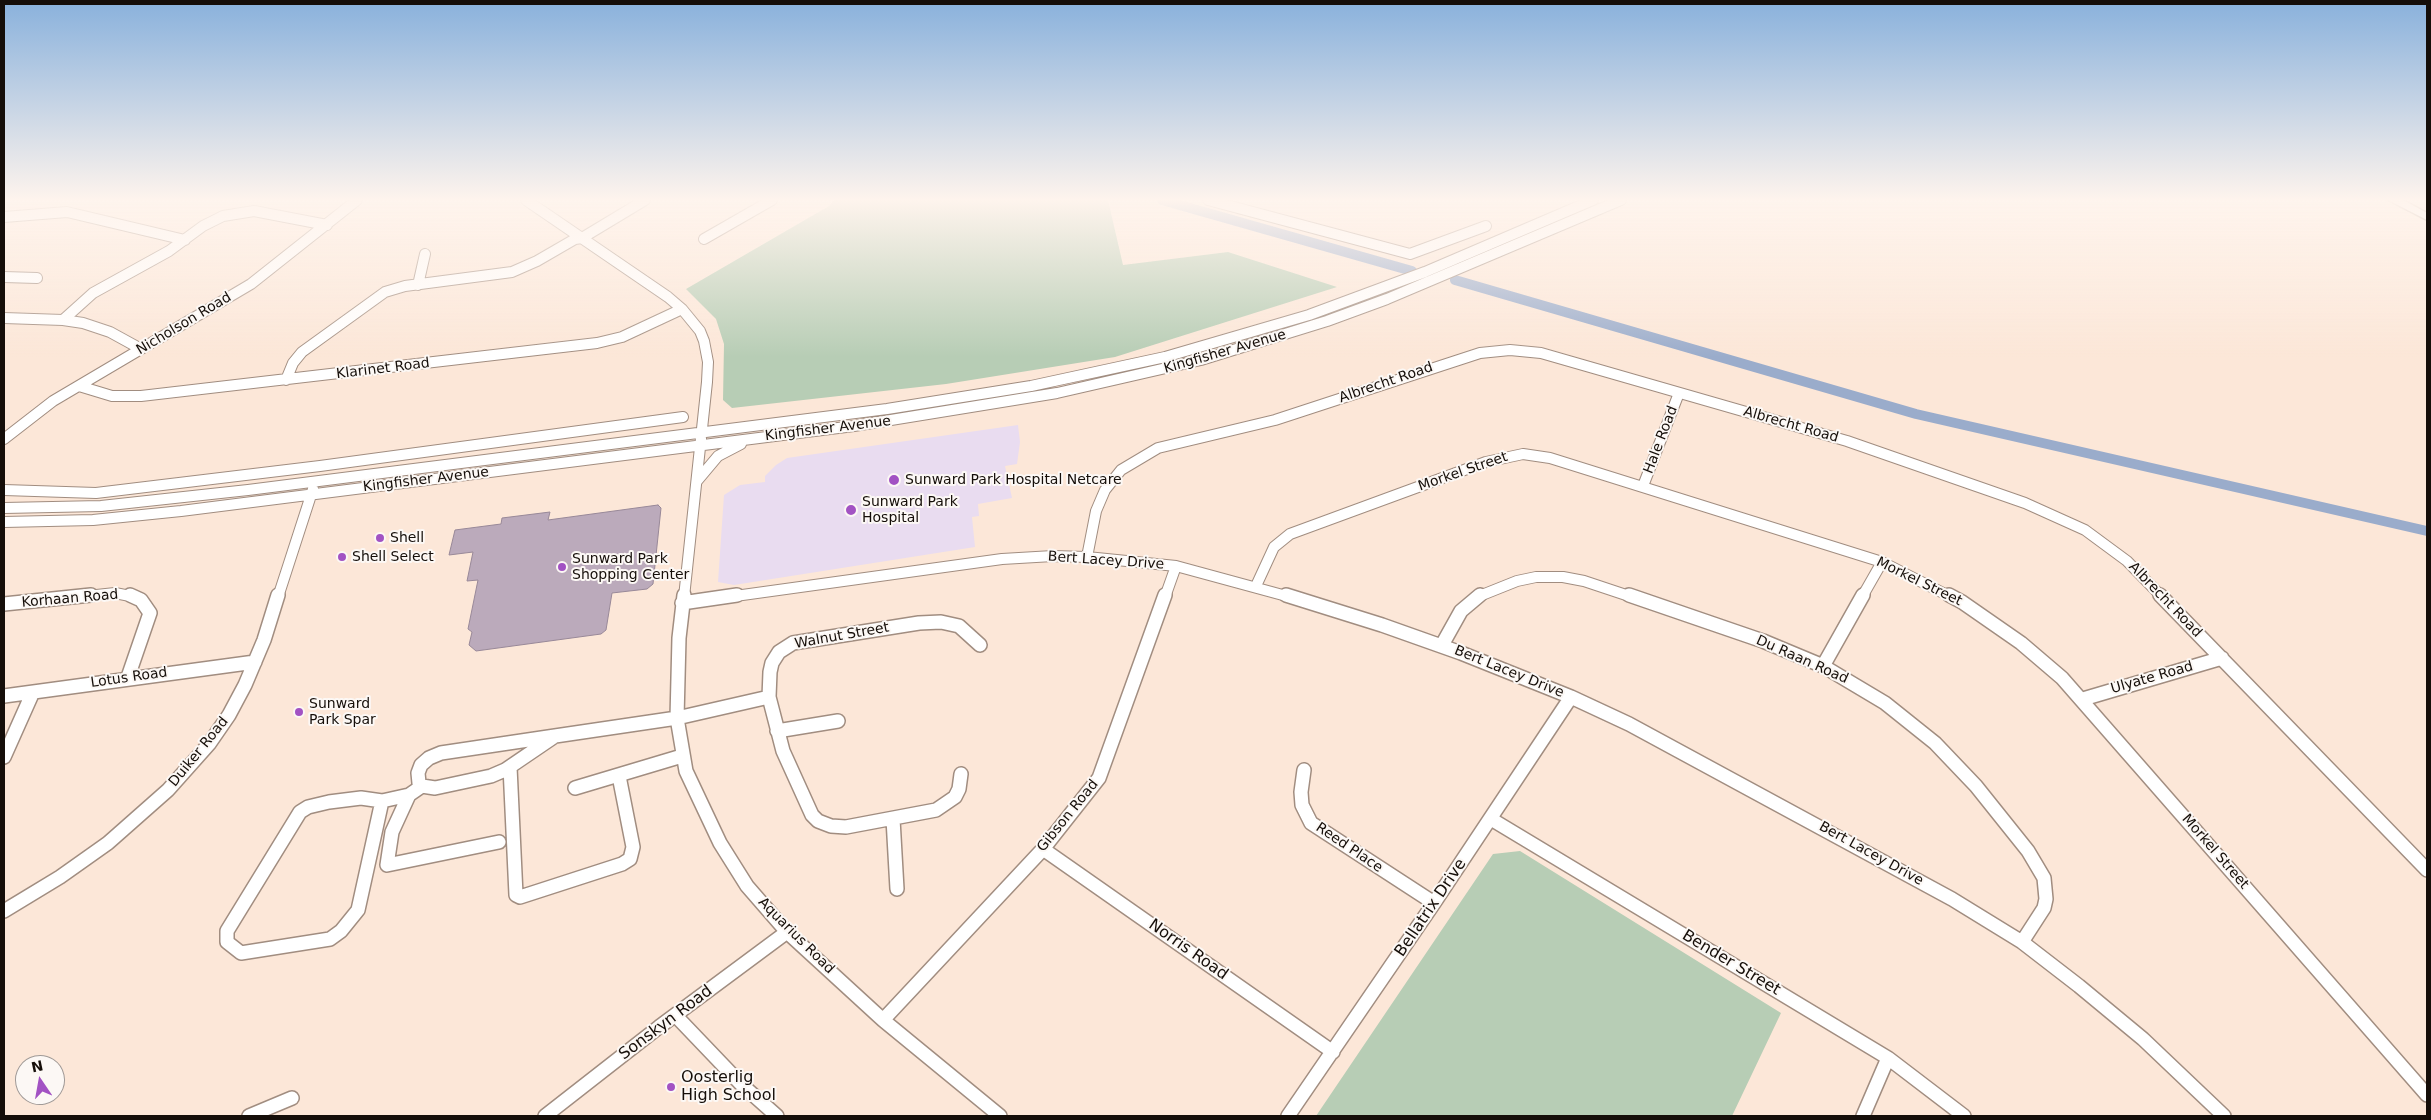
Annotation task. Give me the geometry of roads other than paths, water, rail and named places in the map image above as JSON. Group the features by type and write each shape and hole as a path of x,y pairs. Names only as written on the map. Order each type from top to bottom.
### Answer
{"street":[{"path":"63,320 93,293 164,252"},
{"name":"Nicholson Road","path":"4,439 38,412 79,386 251,284 292,252"},
{"path":"286,380 293,363 302,352 368,302 385,292 418,285 512,272 553,252"},
{"name":"Aquarius Road","path":"600,252 682,309 700,331 707,353 707,382 682,603 677,681 677,718 686,771 720,843 747,886 787,932 883,1020 1000,1116"},
{"path":"1404,252 1410,254 1419,252"},
{"name":"Kingfisher Avenue","path":"4,522 72,521 128,517 311,495 700,439 984,394 1101,372 1165,357 1267,328 1355,299 1467,252"},
{"name":"Kingfisher Avenue","path":"4,508 101,506 700,439 760,438 980,408 1106,384 1270,340 1371,306 1498,252"},
{"path":"418,285 425,254"},
{"path":"4,277 37,278"},
{"name":"Klarinet Road","path":"79,386 112,396 126,397 597,343 622,337 682,309"},
{"path":"4,318 63,320 98,327 141,349"},
{"name":"Albrecht Road","path":"1087,557 1100,498 1121,470 1143,455 1183,441 1275,420 1470,355 1500,350 1541,353 1847,441 2025,503 2070,522 2097,538 2127,561 2427,870"},
{"name":"Hale Road","path":"1643,486 1679,393"},
{"path":"4,490 96,493 320,466 683,417"},
{"path":"696,481 718,456 736,446 760,438"},
{"name":"Morkel Street","path":"1256,586 1274,547 1290,534 1506,456 1540,456 1643,486 1882,562 1937,588 1994,623 2045,663 2083,699 2427,1095"},
{"name":"Duiker Road","path":"4,911 108,843 168,790 209,744 229,715 255,662 320,466"},
{"name":"Bert Lacey Drive","path":"682,603 1002,558 1087,557 1176,566 1256,586 1442,645 1571,697 1675,747 1952,899 2022,942 2079,986 2143,1039 2224,1116"},
{"path":"1822,666 1882,562"},
{"name":"Gibson Road","path":"883,1020 1043,849 1093,787 1104,768 1176,566"},
{"name":"Du Raan Road","path":"1442,645 1466,604 1476,597 1517,581 1536,577 1562,576 1584,581 1705,620 1763,641 1822,666 1885,703 1935,743 1976,786 2028,850 2044,878 2046,899 2044,908 2022,942"},
{"name":"Korhaan Road","path":"4,604 115,593 134,596 141,600 150,613 149,621 128,677"},
{"name":"Walnut Street","path":"961,774 957,793 944,806 926,813 846,827 831,826 818,821 812,815 790,770 777,731 769,697 772,663 779,652 793,643 936,622 959,626 980,645"},
{"name":"Ulyate Road","path":"2083,699 2222,658"},
{"name":"Lotus Road","path":"4,696 128,677 255,662"},
{"path":"4,757 33,692"},
{"path":"422,786 418,778 419,769 424,762 434,755 677,718 769,697"},
{"name":"Bellatrix Drive","path":"1288,1116 1491,819 1571,697"},
{"path":"777,731 838,721"},
{"path":"382,801 358,910 341,931 330,939 241,953 227,942 227,931 300,812 308,807 329,802 361,798 382,801 409,794 422,786 435,788 491,776 510,767 555,736"},
{"path":"575,788 682,756"},
{"path":"510,767 516,895 520,897 622,864 630,859 633,847 619,776"},
{"name":"Reed Place","path":"1304,770 1300,792 1302,805 1315,827 1434,903"},
{"path":"409,794 392,832 387,865 499,842"},
{"path":"893,819 897,889"},
{"name":"Bender Street","path":"1491,819 1888,1058 1913,1075 1964,1116"},
{"name":"Norris Road","path":"1043,849 1333,1052"},
{"name":"Sonskyn Road","path":"545,1116 675,1015 787,932"},
{"path":"675,1015 742,1084 777,1116"},
{"path":"1863,1116 1888,1058"},
{"path":"249,1116 292,1098"}],"waterway":[{"path":"1346,252 1412,271"},
{"path":"1455,280 1916,414 2427,531"}],"place":[{"name":"Sunward Park Hospital Netcare","path":"894,480"},
{"name":"Sunward Park Hospital","path":"851,510"},
{"name":"Shell","path":"380,538"},
{"name":"Shell Select","path":"342,557"},
{"name":"Sunward Park Shopping Center","path":"562,567"},
{"name":"Sunward Park Spar","path":"299,712"},
{"name":"Oosterlig High School","path":"671,1087"}]}
